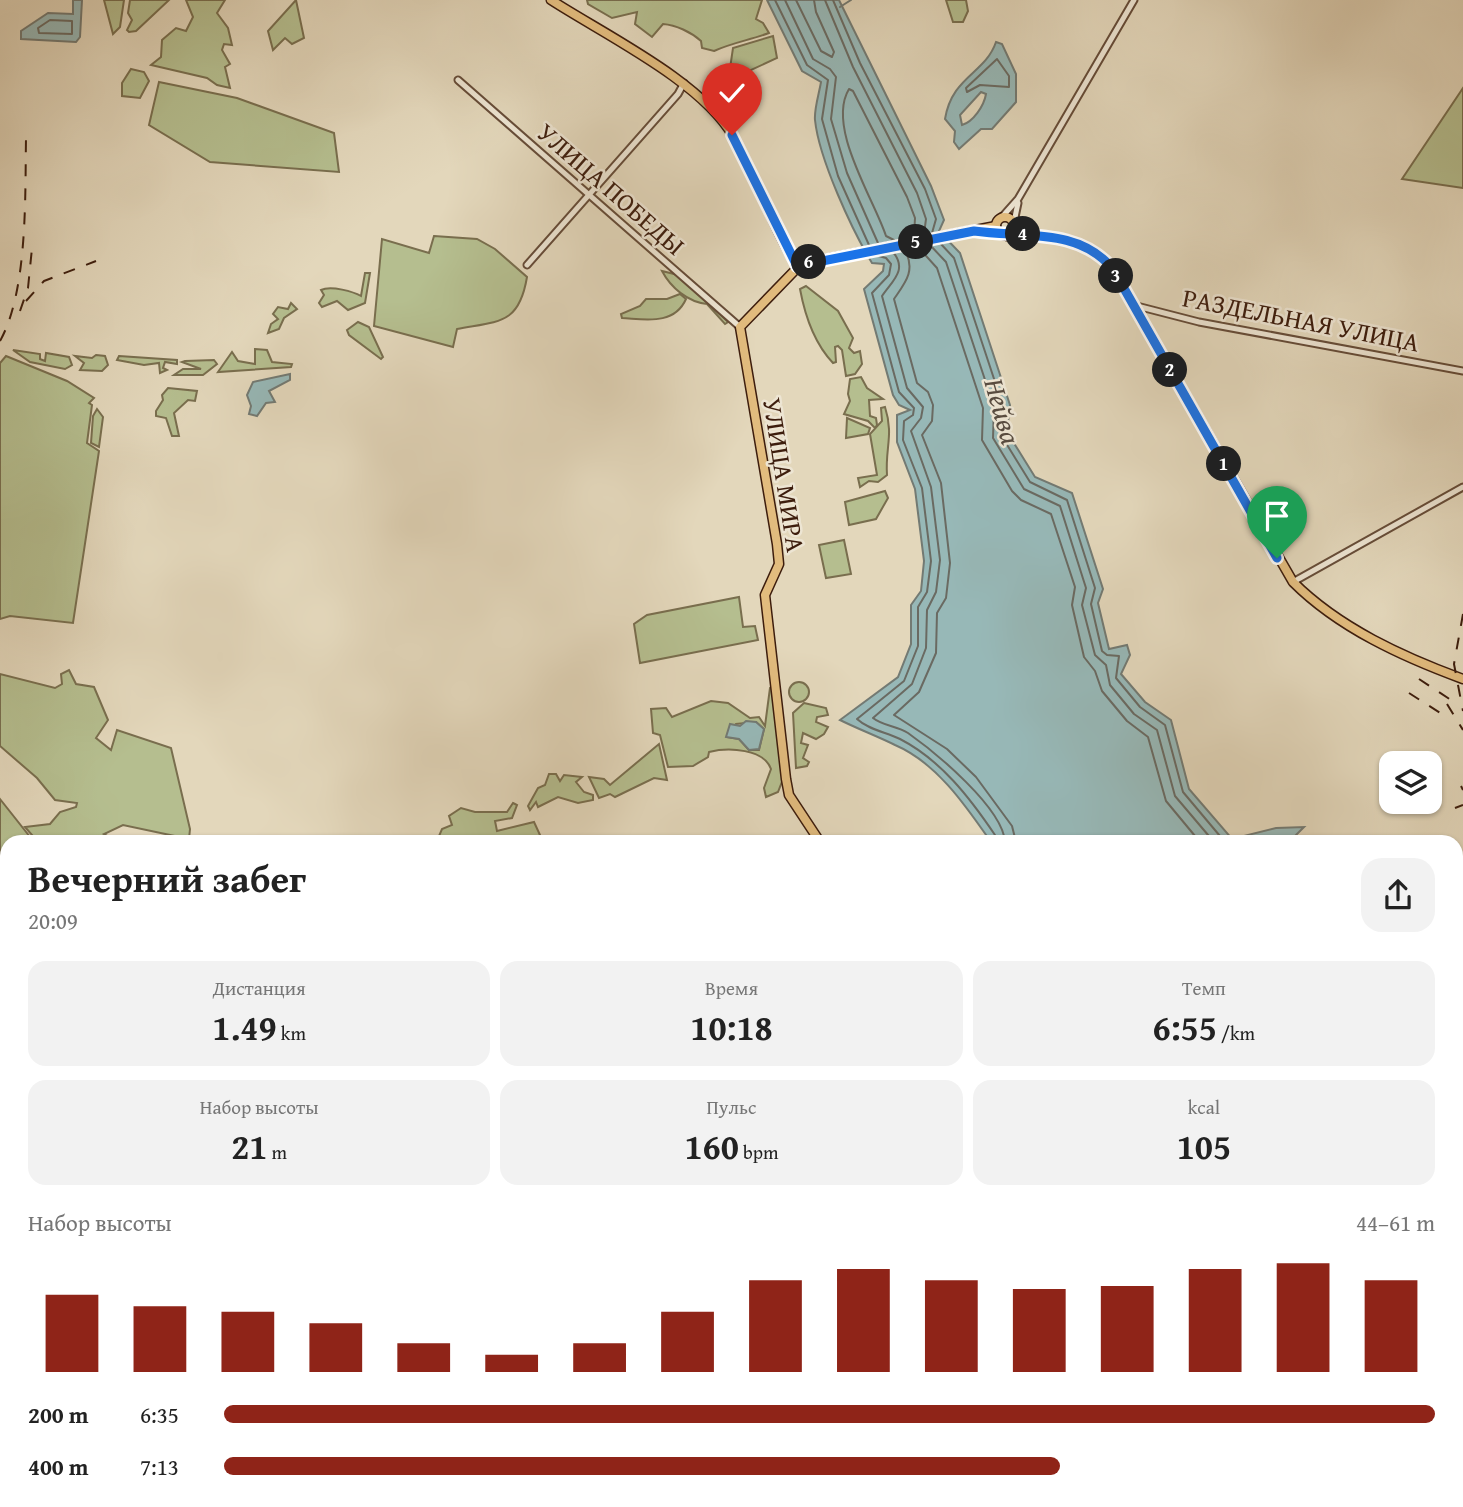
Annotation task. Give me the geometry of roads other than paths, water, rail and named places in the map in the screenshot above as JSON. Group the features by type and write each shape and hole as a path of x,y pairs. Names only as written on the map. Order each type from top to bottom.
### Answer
{"main road":[{"path":"551,0 684,83 712,108 732,135 797,266"},
{"path":"740,327 797,266 996,226 1002,217 1027,234"},
{"path":"1004,235 1013,232 1014,223"},
{"path":"996,226 1004,235"},
{"path":"974,231 1004,235 1027,234 1077,242 1097,252 1113,269 1293,582 1335,617 1359,631 1459,677"},
{"name":"УЛИЦА МИРА","path":"740,327 777,544 779,564 765,595 789,795 815,835"}],"street":[{"path":"1002,217 1018,200 1134,0"},
{"name":"УЛИЦА ПОБЕДЫ","path":"458,80 740,327"},
{"path":"527,265 678,94 684,83"},
{"path":"1014,223 1018,200"},
{"name":"РАЗДЕЛЬНАЯ УЛИЦА","path":"1133,305 1199,321 1463,371"},
{"path":"1293,582 1463,487"}],"water":[{"path":"73,0 82,0 80,37 76,42 21,39 21,31 48,13 73,14"},
{"name":"Нейва","path":"767,0 839,0 931,186 944,220 939,231 960,253 1010,405 1007,432 1035,477 1072,493 1103,589 1098,603 1109,649 1127,645 1130,655 1121,674 1145,702 1171,720 1189,789 1229,835 986,835 949,787 924,763 895,745 840,720 898,677 911,644 911,605 921,591 924,561 915,489 897,442 897,415 910,410 899,405 893,395 864,289 883,271 884,264 872,263 838,194 818,136 815,116 821,82 802,71"},
{"path":"996,42 1002,44 1016,74 1016,102 992,129 981,129 959,149 954,142 955,131 945,119 949,105 961,84 991,53","holes":["981,92 986,94 977,113 962,125 960,115"]},
{"path":"290,374 290,380 269,391 275,402 266,403 257,416 249,414 251,406 247,395 253,382"},
{"path":"746,721 756,722 764,729 759,749 749,750 739,739 726,737 730,724 740,726"},
{"path":"1304,827 1296,835 1248,835 1276,828"}],"waterway":[{"path":"840,7 851,0"}],"railway":[{"path":"0,341 16,296 20,270 25,214 26,138"},
{"path":"20,311 28,288 32,248"},
{"path":"26,301 44,281 96,261"},
{"path":"1463,614 1454,664 1463,711"},
{"path":"1419,679 1457,704"},
{"path":"1409,693 1448,718"},
{"path":"1447,704 1463,730"},
{"path":"1461,786 1463,790"},
{"path":"1455,808 1463,805"}]}
